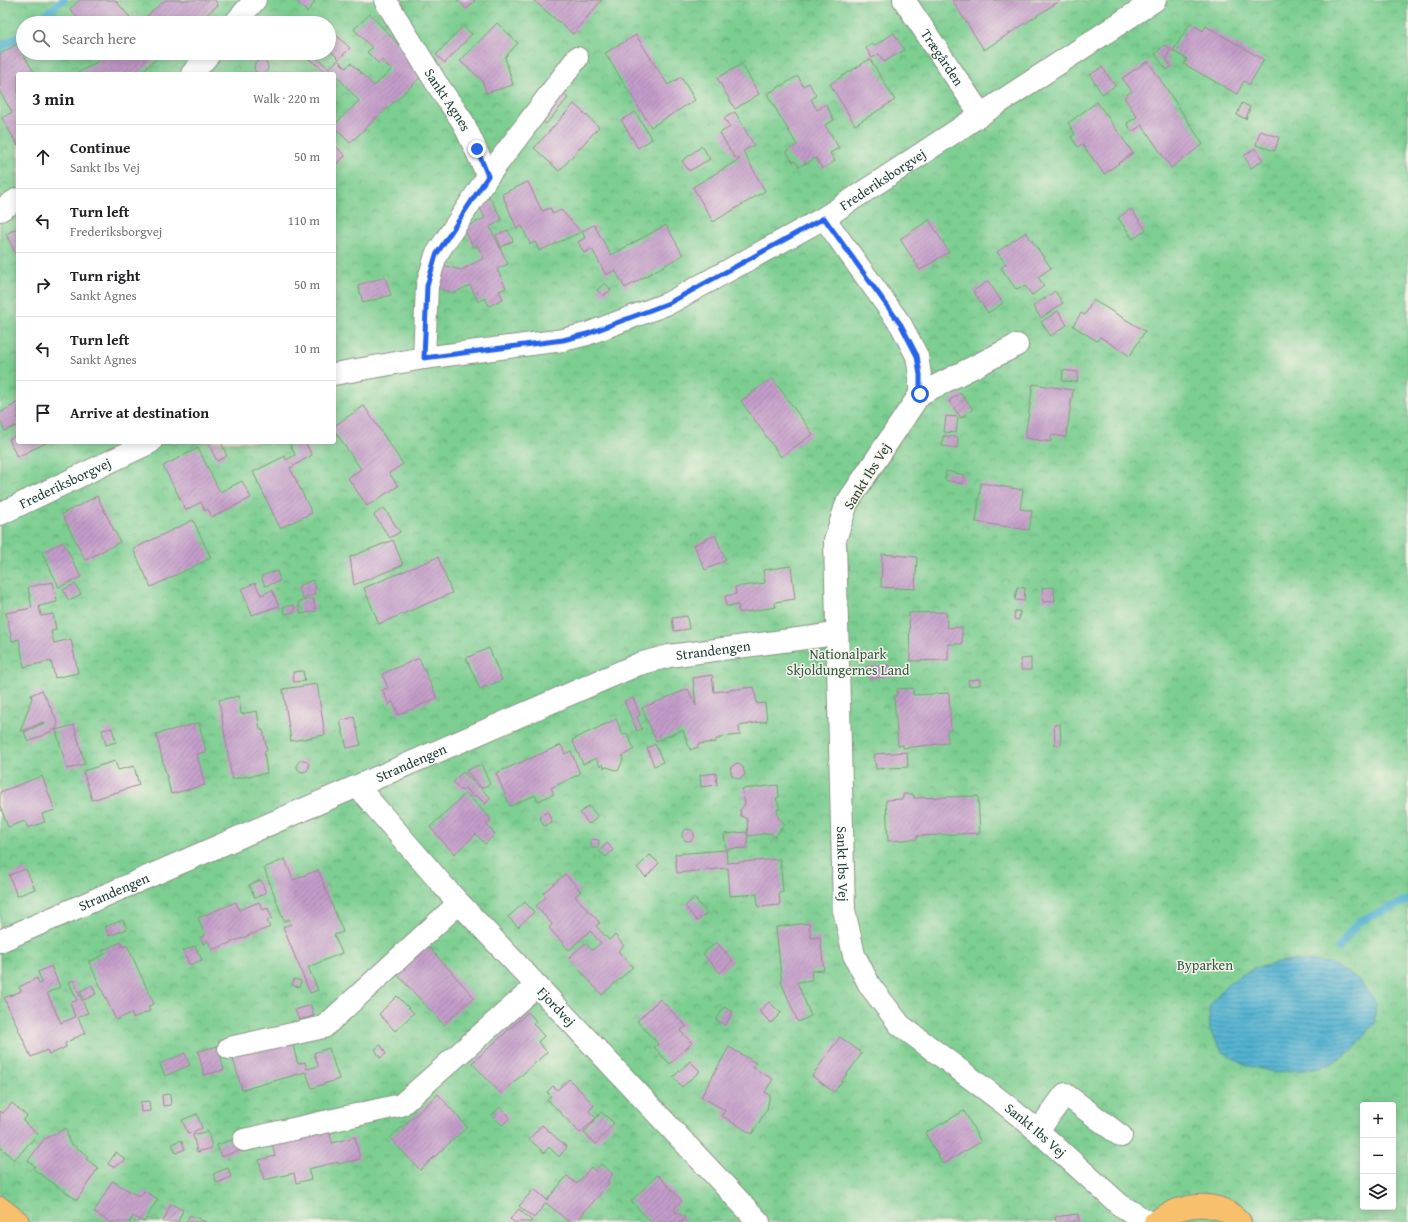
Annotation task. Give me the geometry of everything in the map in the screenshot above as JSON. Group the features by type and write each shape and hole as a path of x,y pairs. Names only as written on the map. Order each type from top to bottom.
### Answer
{"main road":[{"path":"1155,1222 1166,1213 1184,1207 1202,1205 1220,1209 1240,1222"},
{"path":"0,1208 18,1222"}],"street":[{"path":"241,16 255,0"},
{"name":"Sankt Agnes","path":"384,0 463,122 488,176"},
{"name":"Trægården","path":"904,0 981,115"},
{"name":"Frederiksborgvej","path":"336,374 424,358 563,340 587,334 669,303 824,218 1155,0"},
{"path":"424,358 427,286 436,255 488,176 577,58"},
{"path":"194,72 204,60"},
{"path":"0,210 16,200"},
{"path":"824,218 901,325 917,356 920,375 920,394 1017,346"},
{"name":"Sankt Ibs Vej","path":"920,394 848,503 835,540 836,634 844,910 854,955 870,986 900,1025 1001,1101 1038,1131 1120,1205 1148,1222"},
{"name":"Frederiksborgvej","path":"0,514 147,444"},
{"name":"Strandengen","path":"0,941 639,664 669,656 836,634"},
{"name":"Fjordvej","path":"358,787 459,903 758,1222"},
{"path":"229,1048 324,1027 459,903"},
{"path":"244,1140 401,1105 536,986"},
{"path":"1038,1131 1064,1094 1121,1136"}],"green space":[{"name":"Nationalpark Skjoldungernes Land","path":"0,0 1408,0 1408,1222 0,1222"}],"water":[{"path":"1291,960 1329,963 1358,979 1376,1003 1374,1024 1355,1048 1331,1064 1305,1070 1275,1072 1245,1065 1223,1052 1210,1032 1209,1007 1226,985 1252,969"}],"building":[{"path":"80,0 115,0 129,16 76,16 70,9"},
{"path":"165,0 215,0 218,5 205,16 147,16"},
{"path":"295,0 313,0 315,2 307,12"},
{"path":"457,0 475,0 467,9"},
{"path":"533,0 602,0 573,34"},
{"path":"952,0 1061,0 984,50"},
{"path":"370,14 425,73 350,143 336,129 336,123 359,101 336,75 337,74 334,70 332,72 326,72 310,60 319,60 329,68 338,60 346,68 351,63 374,86 391,70 382,60 378,63 367,52 372,48 354,29"},
{"path":"497,23 518,43 505,57 513,85 486,93 482,80 460,61"},
{"path":"1190,23 1203,31 1206,26 1264,60 1249,85 1244,81 1237,94 1184,64 1187,59 1173,51"},
{"path":"463,26 472,34 445,63 436,55"},
{"path":"894,33 904,50 884,62 879,54 872,58 866,48 872,44 874,46"},
{"path":"336,35 350,48 339,59 336,56"},
{"path":"636,35 668,85 681,77 695,100 651,127 605,53"},
{"path":"16,45 16,60 27,60 34,72 16,72 16,142 2,118 12,112 0,92 0,54"},
{"path":"1164,45 1171,49 1166,59 1171,66 1167,70 1155,54"},
{"path":"870,59 895,100 855,125 830,84"},
{"path":"98,60 155,60 141,72 80,72 99,61"},
{"path":"261,60 267,64 268,67 266,72 256,72 254,67 256,62"},
{"path":"1148,61 1203,144 1171,168 1142,125 1132,132 1127,123 1137,117 1124,97 1132,91 1122,78"},
{"path":"742,64 759,94 735,109 717,78"},
{"path":"1102,67 1115,86 1102,94 1090,75"},
{"path":"798,76 803,86 809,83 816,96 811,99 817,110 826,104 834,120 825,125 839,148 830,153 835,161 822,169 816,158 799,167 795,161 793,162 786,151 797,145 767,94"},
{"path":"559,90 568,98 546,124 537,116"},
{"path":"1097,102 1133,153 1104,174 1082,144 1078,147 1071,137 1075,134 1068,123"},
{"path":"1242,103 1250,107 1246,119 1237,115"},
{"path":"574,104 599,127 559,171 534,148"},
{"path":"635,112 652,139 638,148 621,120"},
{"path":"735,112 754,145 743,151 765,191 713,222 693,187 740,159 734,157 720,133 730,127 724,118"},
{"path":"1260,131 1279,137 1275,151 1256,145"},
{"path":"336,146 345,156 336,164"},
{"path":"702,146 710,159 689,171 682,161"},
{"path":"1255,148 1263,160 1251,168 1244,156"},
{"path":"528,182 542,211 550,208 553,214 561,210 581,232 539,251 535,242 530,244 522,226 517,229 502,194"},
{"path":"489,196 502,220 490,227 508,264 497,269 506,288 499,291 503,299 489,306 485,298 478,302 470,285 454,293 437,288 443,265 461,270 484,258 477,245 473,247 465,230 469,228 468,226 485,218 480,208"},
{"path":"1131,209 1146,230 1133,239 1118,218"},
{"path":"929,220 949,252 920,270 900,239"},
{"path":"594,225 611,255 666,225 683,255 625,288 615,270 606,275 592,249 584,253 578,242 585,238 582,231"},
{"path":"16,229 16,255 6,234"},
{"path":"508,230 513,241 501,247 496,235"},
{"path":"1026,232 1051,268 1038,277 1044,286 1032,295 1025,286 1016,289 1001,268 1006,264 997,252"},
{"path":"385,277 391,295 363,303 358,285"},
{"path":"988,281 1003,303 988,313 973,291"},
{"path":"605,283 611,290 603,296 597,290"},
{"path":"1055,291 1063,303 1041,318 1033,306"},
{"path":"1093,300 1145,331 1130,356 1100,337 1097,341 1073,326 1081,313 1085,315"},
{"path":"1058,311 1067,325 1051,336 1041,322"},
{"path":"1063,370 1078,372 1077,382 1062,381"},
{"path":"772,378 813,434 781,457 741,401"},
{"path":"1033,384 1073,390 1066,437 1051,435 1051,442 1025,438"},
{"path":"960,393 973,409 961,418 949,401"},
{"path":"16,403 16,426 5,431 0,420 0,413"},
{"path":"364,406 403,464 389,473 398,486 367,506 348,478 361,469 336,433 336,425"},
{"path":"946,416 958,417 956,433 944,432"},
{"path":"16,436 16,444 44,444 17,457 9,439"},
{"path":"943,436 958,437 957,448 942,446"},
{"path":"208,444 222,444 227,456 217,461"},
{"path":"290,444 306,444 312,455 290,468 312,513 280,528 253,472 285,456 286,460 295,455"},
{"path":"198,448 220,492 242,481 251,498 212,517 208,509 205,511 201,502 186,510 163,466"},
{"path":"946,471 965,475 963,484 945,480"},
{"path":"981,483 1023,490 1020,509 1032,511 1029,530 976,522"},
{"path":"97,496 120,542 85,560 62,514"},
{"path":"384,508 400,532 390,538 374,515"},
{"path":"193,520 211,558 151,587 133,549"},
{"path":"715,535 726,560 705,570 694,545"},
{"path":"393,540 403,565 354,585 350,557"},
{"path":"63,542 81,577 59,587 42,552"},
{"path":"882,554 917,557 915,589 881,587"},
{"path":"438,557 452,593 379,624 364,588"},
{"path":"791,566 795,599 775,602 776,607 739,613 738,605 726,606 725,596 736,594 735,587 765,583 763,570"},
{"path":"277,571 280,581 265,586 261,576"},
{"path":"313,580 316,588 314,591 315,594 303,599 298,586"},
{"path":"53,582 57,602 39,606 41,616 53,614 56,630 51,631 54,643 71,639 78,673 55,678 51,661 24,667 19,639 12,641 6,613 32,608 28,587"},
{"path":"255,583 261,595 272,590 279,606 252,615 241,589"},
{"path":"75,584 81,594 69,601 63,590"},
{"path":"1017,587 1025,588 1024,601 1015,600"},
{"path":"1054,587 1055,601 1043,602 1042,588"},
{"path":"313,598 316,611 301,614 298,602"},
{"path":"294,605 295,612 285,614 283,607"},
{"path":"1015,611 1020,611 1019,620 1014,619"},
{"path":"946,612 947,628 962,627 962,644 948,644 948,660 910,661 909,613"},
{"path":"687,616 689,629 674,631 672,618"},
{"path":"489,648 502,680 480,689 466,658"},
{"path":"419,658 437,698 398,715 393,702 389,704 382,690 388,688 382,674"},
{"path":"1031,658 1031,670 1021,670 1021,659"},
{"path":"890,665 891,669 901,668 902,675 869,679 867,667"},
{"path":"303,671 305,681 294,682 293,672"},
{"path":"712,675 714,692 754,687 757,704 765,703 767,721 739,726 740,735 720,737 720,739 716,739 716,742 698,744 698,747 690,750 683,730 656,741 642,708 688,689 696,706 693,678"},
{"path":"980,679 980,685 969,686 968,680"},
{"path":"317,684 325,735 291,741 283,689"},
{"path":"913,688 913,695 949,693 951,730 947,730 948,743 903,748 903,745 898,746 894,696 897,696 897,689"},
{"path":"42,690 58,723 56,729 28,742 24,732 44,723 43,722 20,732 32,698 31,695"},
{"path":"239,696 241,714 257,711 260,730 263,730 267,751 264,752 267,773 232,779 219,700"},
{"path":"633,698 640,715 637,717 642,729 637,731 624,701"},
{"path":"354,717 361,745 347,748 340,721"},
{"path":"616,719 623,735 627,733 634,749 622,756 623,760 618,771 607,767 604,768 603,764 600,766 596,758 583,764 572,740"},
{"path":"199,723 206,752 197,754 205,785 171,794 156,734"},
{"path":"1060,724 1061,745 1055,745 1054,725"},
{"path":"74,725 85,764 67,769 56,730"},
{"path":"112,728 116,742 106,745 102,730"},
{"path":"655,744 663,762 654,766 647,748"},
{"path":"561,745 565,754 571,751 580,774 551,788 554,794 538,801 535,795 510,806 496,773"},
{"path":"907,752 908,767 876,769 874,754"},
{"path":"301,760 305,760 309,766 305,772 301,772 297,768 297,764"},
{"path":"115,761 118,770 134,766 139,785 92,800 83,771"},
{"path":"737,763 743,767 745,775 739,779 732,776 730,768"},
{"path":"481,764 490,784 482,788 466,771"},
{"path":"463,772 491,798 485,804 476,795 474,797 465,788 462,791 453,782"},
{"path":"716,773 717,785 701,787 700,775"},
{"path":"42,776 55,810 42,814 45,822 28,828 25,821 8,827 0,806 0,792"},
{"path":"778,785 779,797 776,798 780,809 777,809 778,817 785,824 775,837 770,833 748,836 747,819 741,816 740,810 745,804 742,789"},
{"path":"466,793 491,819 486,824 495,834 485,844 476,834 454,854 430,827"},
{"path":"903,794 913,794 914,798 978,796 980,833 917,836 917,839 888,841 886,800 903,799"},
{"path":"589,806 598,817 589,824 580,813"},
{"path":"548,812 552,822 544,826 539,816"},
{"path":"686,829 690,829 694,835 690,841 686,841 682,837 682,833"},
{"path":"747,832 748,848 726,849 724,834"},
{"path":"591,839 599,840 598,848 591,848"},
{"path":"607,843 613,850 606,857 599,851"},
{"path":"726,850 727,863 780,859 783,892 779,893 780,905 758,907 757,894 730,896 728,868 677,873 675,854"},
{"path":"650,855 659,863 646,877 637,868"},
{"path":"285,859 293,880 318,870 343,932 334,935 342,953 308,967 318,990 310,993 283,927 291,924 289,919 284,921 264,868"},
{"path":"26,869 35,889 17,896 9,875"},
{"path":"565,874 581,891 575,896 600,923 596,926 609,940 615,935 624,946 618,951 633,967 602,995 569,958 585,943 592,950 601,943 590,931 569,950 549,928 552,924 536,906 546,897 543,893"},
{"path":"261,880 266,893 255,898 249,885"},
{"path":"694,898 707,913 697,921 685,906"},
{"path":"236,902 239,910 259,902 263,910 268,908 272,918 267,921 270,927 212,950 208,941 203,944 200,937 205,936 198,918"},
{"path":"525,902 534,912 518,927 508,917"},
{"path":"123,920 127,929 109,936 105,927"},
{"path":"809,923 811,938 820,937 824,970 811,971 812,980 797,982 811,1016 798,1022 782,984 776,927"},
{"path":"121,942 123,947 127,945 154,1004 148,1006 150,1011 133,1018 131,1013 116,1020 89,962 105,954 103,950"},
{"path":"716,942 733,961 720,973 703,954"},
{"path":"426,944 474,997 444,1025 395,972"},
{"path":"195,946 202,960 190,965 183,951"},
{"path":"51,966 60,987 47,993 61,1023 75,1017 70,1003 77,1000 69,982 73,980 88,1013 78,1017 85,1033 65,1043 66,1047 49,1055 47,1050 31,1057 4,998 21,991 19,987 37,978 39,984 42,982 38,972"},
{"path":"294,979 301,981 299,987 292,985"},
{"path":"92,985 96,994 84,1000 80,991"},
{"path":"397,996 414,1013 395,1031 379,1014"},
{"path":"660,999 686,1026 680,1031 692,1043 670,1064 654,1047 658,1044 637,1021"},
{"path":"769,1002 781,1013 771,1023 759,1011"},
{"path":"311,1005 314,1016 299,1020 295,1010"},
{"path":"724,1007 733,1012 725,1025 716,1020"},
{"path":"528,1012 536,1021 533,1024 544,1036 538,1042 547,1052 501,1094 472,1063"},
{"path":"840,1037 862,1053 834,1092 812,1076"},
{"path":"291,1039 298,1064 305,1062 307,1069 318,1066 314,1053 329,1048 339,1079 312,1088 306,1072 242,1090 232,1055"},
{"path":"381,1045 386,1054 380,1058 375,1049"},
{"path":"218,1046 224,1070 204,1075 198,1051"},
{"path":"729,1047 756,1063 753,1068 773,1079 765,1092 770,1095 767,1109 752,1134 722,1116 725,1110 701,1097"},
{"path":"185,1053 190,1065 165,1076 160,1064"},
{"path":"690,1061 700,1071 682,1087 673,1077"},
{"path":"569,1079 594,1105 589,1111 596,1118 580,1133 547,1099 551,1096 547,1092 553,1086 557,1090"},
{"path":"170,1094 171,1105 163,1106 162,1095"},
{"path":"438,1094 467,1127 420,1170 390,1138"},
{"path":"149,1101 150,1111 141,1112 140,1102"},
{"path":"12,1103 27,1116 23,1121 38,1134 14,1160 0,1147 0,1111 3,1113"},
{"path":"500,1107 510,1117 502,1125 492,1115"},
{"path":"964,1111 981,1142 943,1164 925,1133"},
{"path":"601,1112 614,1123 596,1144 584,1133"},
{"path":"197,1114 202,1128 188,1134 182,1120"},
{"path":"328,1125 332,1143 355,1137 360,1159 338,1164 338,1162 308,1169 311,1179 296,1183 294,1173 264,1180 259,1160 275,1156 271,1139"},
{"path":"542,1125 567,1147 559,1157 549,1147 544,1153 529,1139"},
{"path":"66,1128 69,1142 88,1156 86,1159 98,1168 77,1200 33,1169 35,1166 28,1161 44,1139"},
{"path":"208,1131 212,1148 197,1152 193,1135"},
{"path":"237,1138 241,1150 221,1157 217,1145"},
{"path":"181,1140 185,1149 176,1153 172,1144"},
{"path":"116,1152 126,1160 113,1167 108,1164"},
{"path":"601,1164 613,1174 607,1181 609,1183 576,1222 569,1222 546,1203 534,1218 519,1206 534,1189 547,1200 567,1176 577,1184 591,1167 595,1171"},
{"path":"228,1168 231,1177 217,1183 213,1174"},
{"path":"658,1175 682,1201 675,1208 675,1212 685,1217 683,1222 651,1222 631,1201"},
{"path":"112,1181 140,1197 144,1191 158,1199 144,1222 133,1216 130,1222 110,1222 94,1212"},
{"path":"171,1204 183,1210 178,1222 163,1222"},
{"path":"519,1209 532,1221 531,1222 514,1222 510,1219"},
{"path":"1078,1214 1079,1222 1056,1222 1055,1217"},
{"path":"190,1215 206,1222 186,1222"}],"waterway":[{"path":"44,16 63,0"},
{"path":"0,48 16,38"},
{"path":"1339,948 1358,922 1408,900"}],"route":[{"path":"477,149 488,176 436,255 427,286 424,358 563,340 587,334 669,303 824,218 901,325 917,356 920,375 920,394"}],"park label":[{"name":"Byparken","path":"1205,965"}]}
